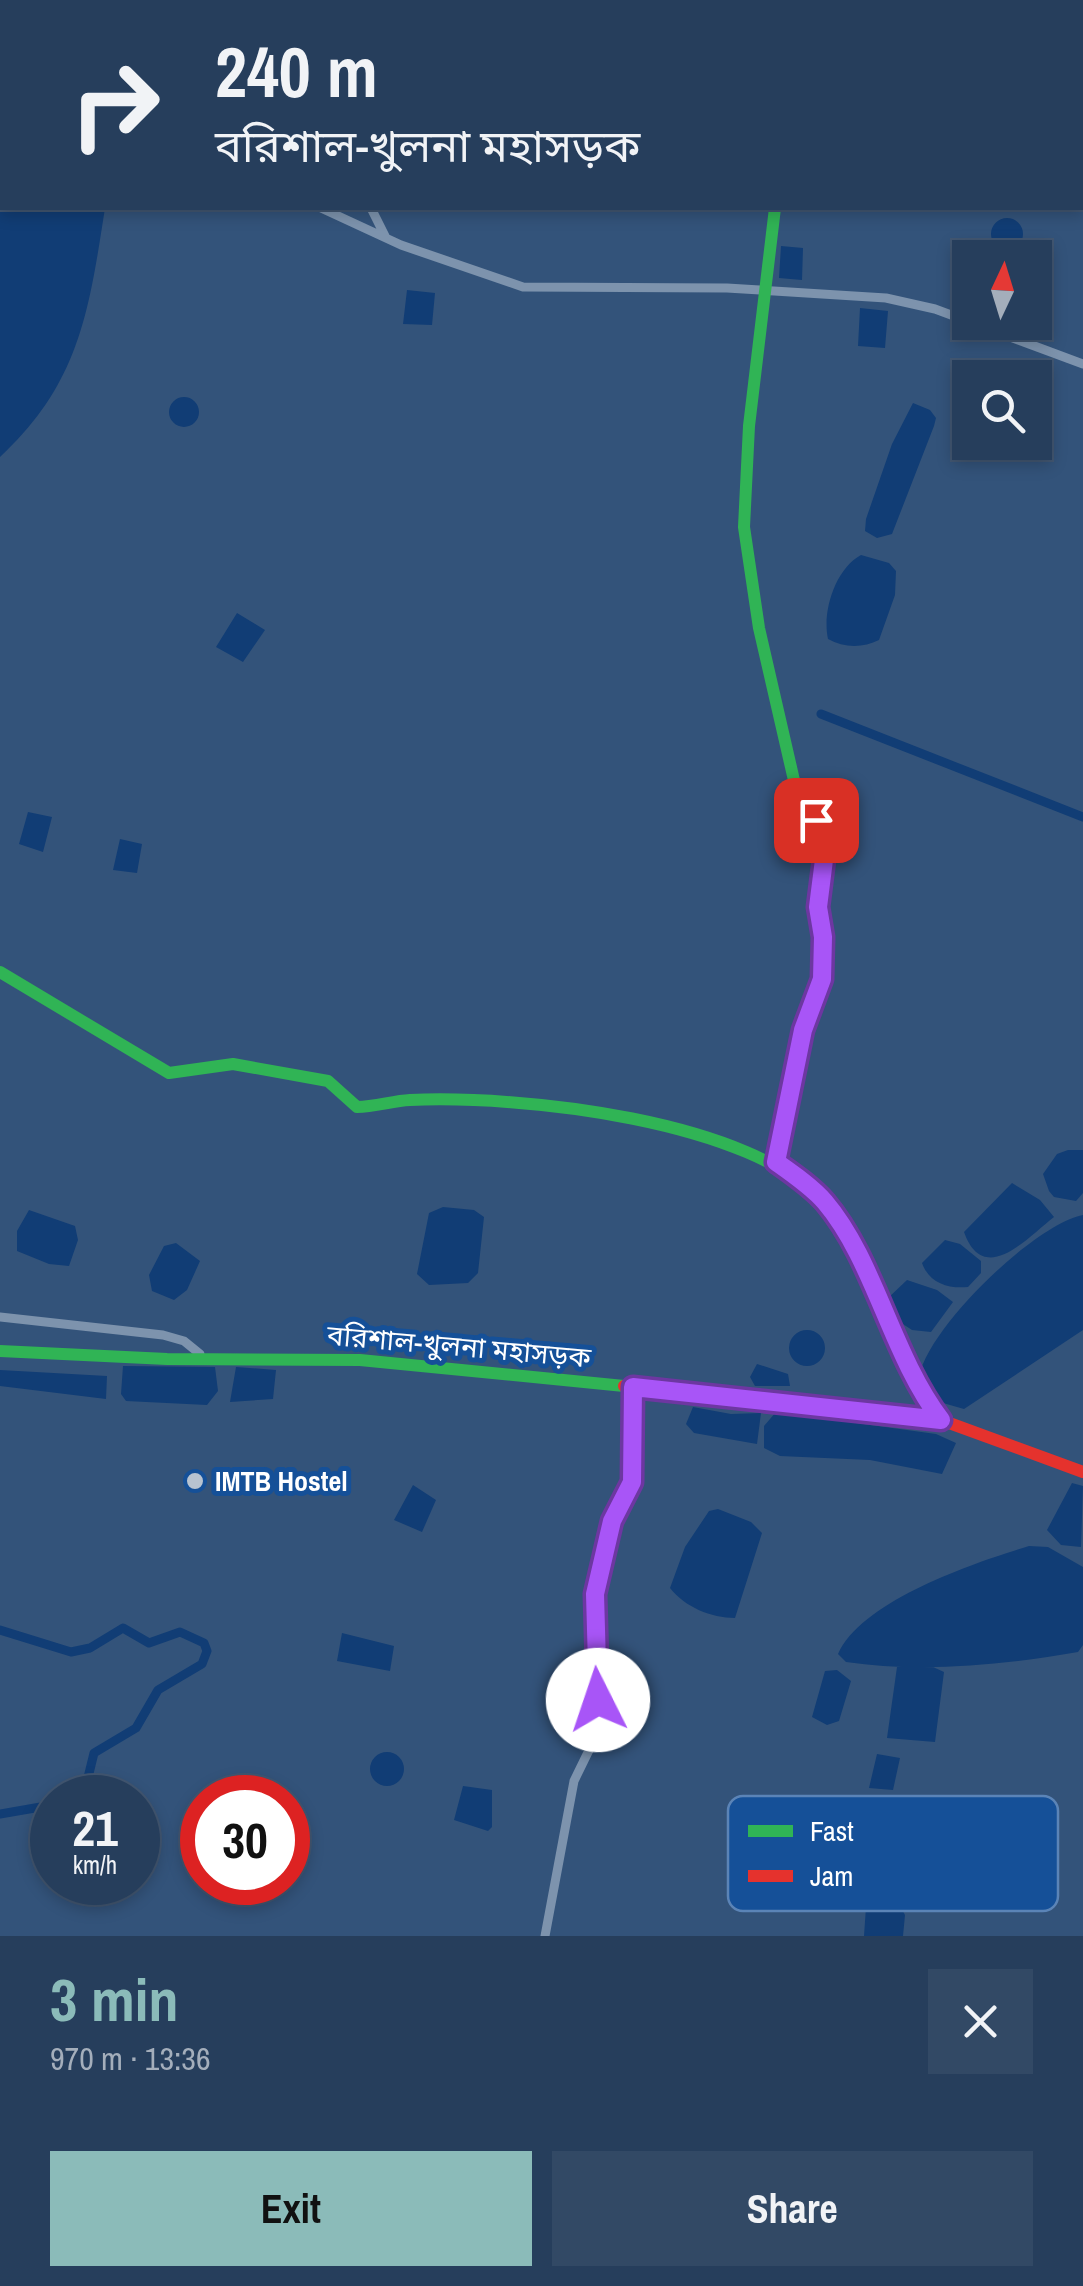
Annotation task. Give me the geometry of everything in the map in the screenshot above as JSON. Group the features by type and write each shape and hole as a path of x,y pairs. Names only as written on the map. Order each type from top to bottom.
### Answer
{"main road":[{"path":"776,210 750,426 744,527 759,628 800,802 823,828 828,855 818,907 823,937 822,979 803,1030 776,1162"},
{"path":"0,972 170,1073 234,1064 328,1081 357,1107 408,1100 570,1107 648,1122 776,1162 825,1202 864,1272 904,1363 941,1420"},
{"name":"বরিশাল-খুলনা মহাসড়ক","path":"0,1350 360,1360 941,1420 1083,1472"}],"street":[{"path":"326,210 458,268 523,287 768,291 886,298 1083,364"},
{"path":"372,210 386,238"},
{"path":"0,1317 162,1335 184,1341 207,1358"},
{"path":"546,1936 574,1781 593,1742 598,1700 595,1594 612,1521 632,1482 633,1387"}],"water":[{"path":"0,210 105,210 86,312 64,373 27,429 0,457"},
{"path":"1001,219 1013,219 1022,228 1022,240 992,240 992,228"},
{"path":"781,246 803,248 802,280 779,278"},
{"path":"407,290 435,293 432,325 403,324"},
{"path":"860,308 888,311 885,348 858,346"},
{"path":"184,397 195,401 199,412 195,423 184,427 173,423 169,412 173,401"},
{"path":"913,403 930,410 936,418 934,426 892,534 877,538 865,531 866,519 892,444"},
{"path":"861,555 889,563 896,571 895,595 879,640 854,646 828,639 827,616 844,570"},
{"path":"237,613 265,630 243,662 216,647"},
{"path":"28,812 52,817 43,852 19,844"},
{"path":"120,839 142,844 137,873 113,870"},
{"path":"1083,1150 1083,1193 1076,1201 1054,1197 1043,1174 1057,1154"},
{"path":"1012,1183 1040,1200 1054,1217 1007,1253 983,1256 964,1232"},
{"path":"443,1207 474,1210 484,1217 478,1273 468,1283 429,1285 417,1274 429,1213"},
{"path":"29,1210 75,1226 78,1240 69,1266 49,1264 17,1251 17,1231"},
{"path":"1083,1215 1083,1330 964,1409 936,1401 918,1382 939,1336 960,1309 1011,1258 1062,1223"},
{"path":"945,1240 960,1244 981,1261 981,1273 968,1287 940,1283 925,1270 922,1263"},
{"path":"176,1243 200,1261 187,1290 174,1300 152,1291 149,1275 164,1246"},
{"path":"907,1280 937,1290 953,1302 931,1332 912,1330 883,1311 887,1299"},
{"path":"807,1330 819,1336 825,1348 819,1360 807,1366 795,1360 789,1348 795,1336"},
{"path":"757,1364 788,1374 790,1386 755,1386 750,1377"},
{"path":"123,1366 215,1367 218,1391 207,1405 126,1401 121,1394"},
{"path":"236,1367 276,1370 273,1399 230,1402"},
{"path":"0,1370 107,1376 106,1399 0,1386"},
{"path":"693,1407 731,1414 761,1413 757,1444 694,1433 686,1424"},
{"path":"776,1412 936,1434 956,1443 942,1474 870,1460 780,1456 764,1448 764,1426"},
{"path":"1072,1483 1083,1486 1081,1547 1061,1545 1047,1530"},
{"path":"413,1485 436,1500 422,1532 394,1520"},
{"path":"718,1509 751,1522 762,1533 735,1618 699,1610 670,1588 685,1547 709,1511"},
{"path":"1029,1546 1048,1547 1083,1567 1083,1645 1078,1652 992,1664 932,1667 846,1662 838,1654 851,1635 895,1600 952,1573"},
{"path":"342,1633 394,1646 390,1671 337,1661"},
{"path":"897,1667 933,1667 944,1672 935,1742 887,1738"},
{"path":"837,1670 851,1681 839,1721 827,1725 812,1717 825,1671"},
{"path":"387,1752 399,1757 404,1769 399,1781 387,1786 375,1781 370,1769 375,1757"},
{"path":"877,1754 900,1758 893,1790 869,1788"},
{"path":"463,1786 492,1790 492,1827 488,1831 454,1820"},
{"path":"866,1911 903,1911 903,1936 864,1936"}],"waterway":[{"path":"821,714 1083,817"},
{"path":"0,1630 71,1652 90,1648 123,1628 149,1643 180,1632 204,1643 207,1651 202,1664 158,1690 136,1728 94,1753 89,1775"},
{"path":"0,1814 30,1809"}],"traffic: fast":[{"path":"775,210 749,426 744,527 759,628 799,802 823,828 828,855 817,907 823,979 803,1030 776,1163"},
{"path":"0,972 169,1073 233,1064 328,1081 357,1107 410,1100 456,1100 571,1108 692,1133 746,1152 793,1176 827,1206 844,1229 941,1420"},
{"path":"0,1351 167,1359 360,1360 624,1386"}],"traffic: jam":[{"path":"624,1386 941,1420 1083,1472"}],"place":[{"name":"IMTB Hostel","path":"195,1481"}],"route":[{"path":"598,1700 595,1594 612,1521 632,1482 633,1387 941,1420 904,1363 864,1272 825,1202 776,1162 803,1030 822,979 823,937 818,907 828,855 827,836 816,820"}]}
